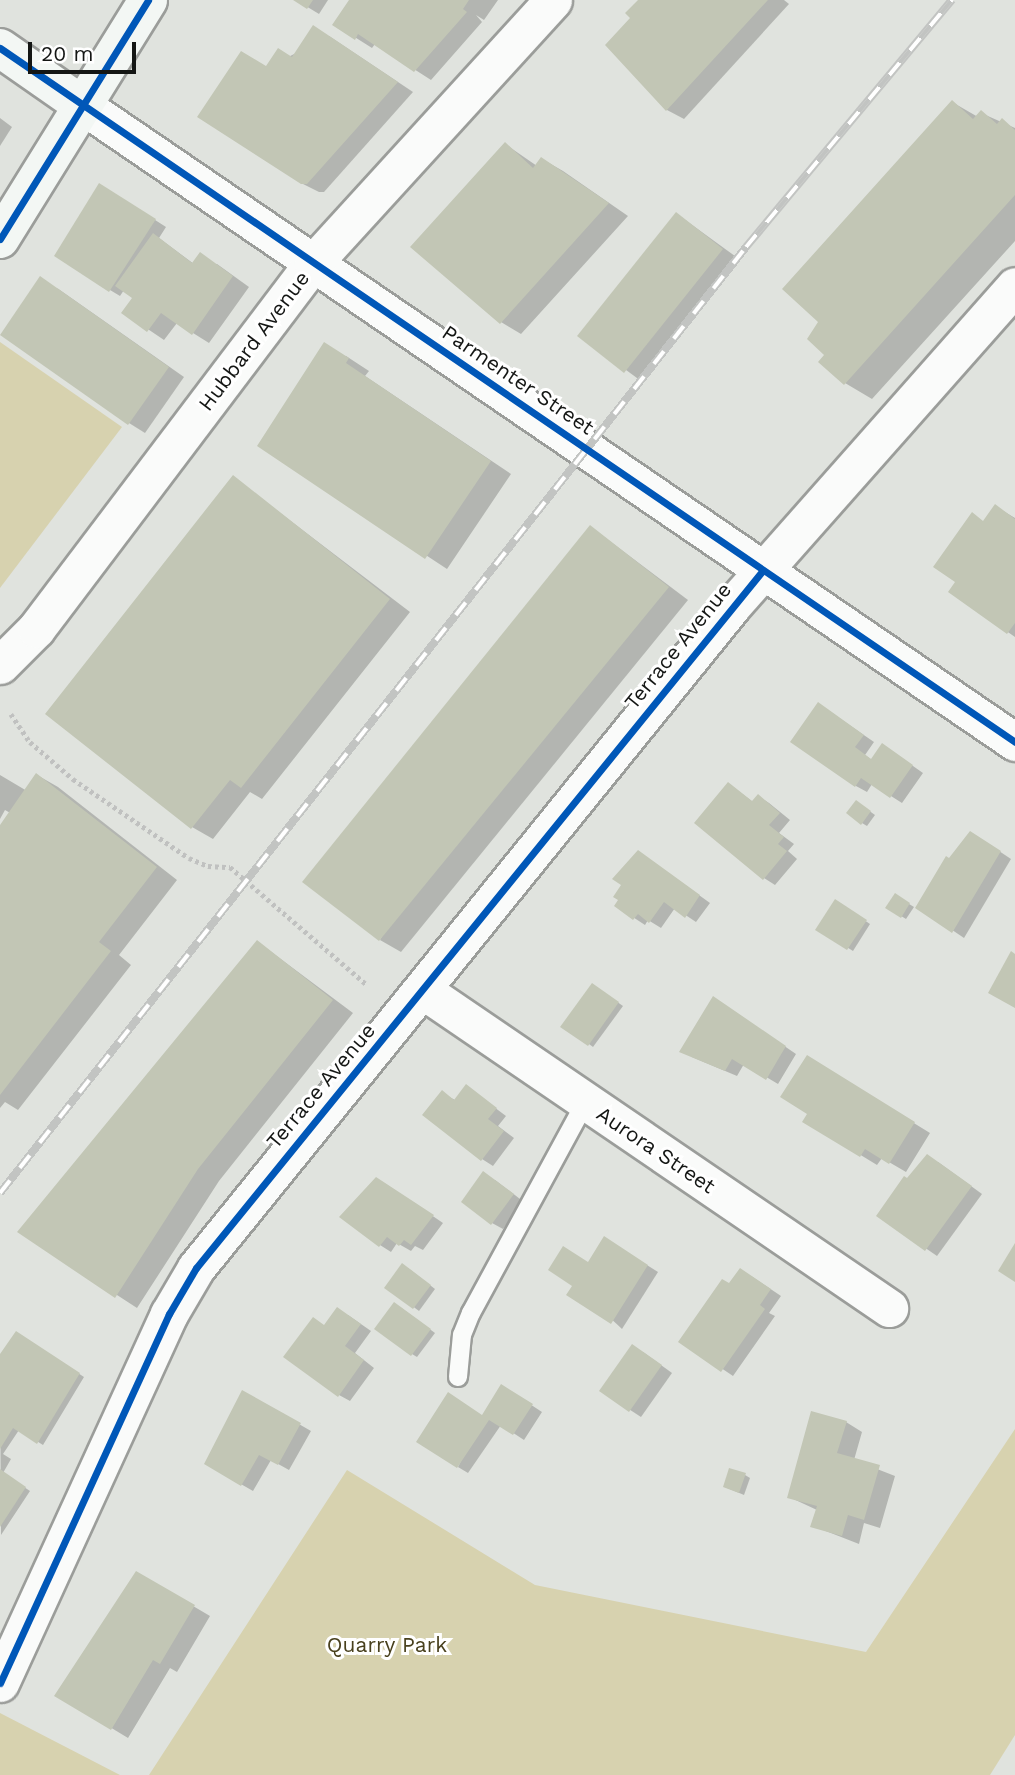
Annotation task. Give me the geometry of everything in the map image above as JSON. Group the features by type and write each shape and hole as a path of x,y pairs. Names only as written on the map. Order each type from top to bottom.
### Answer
{"street":[{"path":"0,239 148,0"},
{"name":"Hubbard Avenue","path":"0,665 36,629 313,263 553,0"},
{"name":"Parmenter Street","path":"0,48 1015,742"},
{"name":"Terrace Avenue","path":"0,1683 169,1314 197,1268 763,570 1015,286"},
{"name":"Aurora Street","path":"424,991 889,1308"}],"lane":[{"path":"458,1377 463,1335 471,1312 585,1103"}],"path":[{"path":"11,714 30,742 73,779 189,858 208,866 230,867 366,984"}],"green space":[{"path":"0,342 122,427 0,588"},
{"name":"Quarry Park","path":"1015,1429 1015,1735 990,1775 149,1775 347,1470 535,1585 866,1652"},
{"path":"0,1713 120,1775 0,1775"}],"building":[{"path":"293,0 313,0 307,9"},
{"path":"349,0 469,0 463,9 467,12 414,72 358,34 355,40 332,25"},
{"path":"638,0 768,0 666,111 605,45 630,18 625,13"},
{"path":"313,25 398,82 307,184 301,184 197,117 241,51 266,66 278,48 292,57"},
{"path":"952,100 973,119 981,110 997,124 1002,118 1015,130 1015,195 844,385 818,362 824,355 807,339 818,322 782,289"},
{"path":"505,142 533,168 541,157 609,203 500,324 410,247"},
{"path":"99,183 156,219 109,292 54,256"},
{"path":"676,212 723,249 624,373 577,336"},
{"path":"153,233 192,263 200,252 233,276 192,335 161,313 147,332 121,313 132,298 115,286"},
{"path":"40,276 169,367 128,425 0,335"},
{"path":"324,342 349,358 346,363 491,461 425,559 257,446"},
{"path":"233,475 390,599 241,788 230,780 191,829 45,714"},
{"path":"995,504 1015,519 1015,623 1007,634 948,592 955,582 933,567 972,512 983,521"},
{"path":"590,525 669,587 379,941 302,882"},
{"path":"818,702 864,735 855,747 871,759 882,743 913,765 890,798 861,778 855,787 790,742"},
{"path":"36,773 157,867 99,942 111,951 0,1095 0,825"},
{"path":"728,782 752,801 758,794 780,813 769,825 784,837 778,844 787,851 763,880 694,823"},
{"path":"856,800 871,811 861,825 846,813"},
{"path":"970,831 1001,851 952,933 915,908 946,856 949,858"},
{"path":"638,850 700,895 685,918 664,902 649,923 638,914 633,920 614,906 618,900 613,897 621,885 612,879"},
{"path":"895,893 910,903 901,918 885,908"},
{"path":"835,899 867,920 847,950 815,930"},
{"path":"257,940 333,1000 198,1169 115,1298 17,1232"},
{"path":"1011,951 1015,954 1015,1008 988,993"},
{"path":"592,983 619,1002 588,1046 560,1027"},
{"path":"713,996 786,1046 766,1080 732,1059 725,1071 679,1052"},
{"path":"807,1055 915,1122 889,1164 865,1149 860,1157 802,1122 807,1114 780,1097"},
{"path":"466,1084 497,1108 488,1119 504,1131 481,1161 422,1115 442,1090 454,1100"},
{"path":"927,1154 972,1186 925,1251 876,1216 904,1176 907,1178"},
{"path":"483,1171 514,1194 491,1225 461,1202"},
{"path":"376,1177 434,1215 411,1245 404,1240 399,1246 387,1237 379,1247 339,1217"},
{"path":"604,1236 648,1265 611,1324 566,1295 572,1286 548,1270 563,1246 588,1262"},
{"path":"1015,1243 1015,1282 998,1271"},
{"path":"402,1263 431,1285 413,1309 384,1288"},
{"path":"740,1268 771,1289 760,1305 765,1309 721,1372 678,1342 722,1279 729,1283"},
{"path":"394,1302 431,1329 411,1356 374,1329"},
{"path":"337,1307 361,1324 345,1346 364,1360 338,1397 283,1357 313,1317 324,1325"},
{"path":"16,1331 80,1373 37,1444 13,1428 0,1449 0,1354"},
{"path":"632,1344 662,1365 629,1412 599,1391"},
{"path":"501,1384 533,1404 513,1435 489,1420 457,1468 416,1442 448,1392 482,1415"},
{"path":"242,1390 301,1423 278,1465 259,1455 241,1486 204,1464"},
{"path":"811,1411 847,1421 837,1453 880,1465 864,1520 848,1515 842,1536 810,1527 817,1506 787,1498"},
{"path":"729,1468 746,1473 739,1493 723,1487"},
{"path":"0,1469 26,1487 0,1527"},
{"path":"136,1571 195,1605 160,1664 153,1660 111,1730 54,1696"}],"railway":[{"path":"0,1193 746,247 952,0"}],"cycle path":[{"path":"0,239 148,0"},
{"path":"0,48 1015,742"},
{"path":"0,1683 169,1314 196,1268 763,570"}]}
